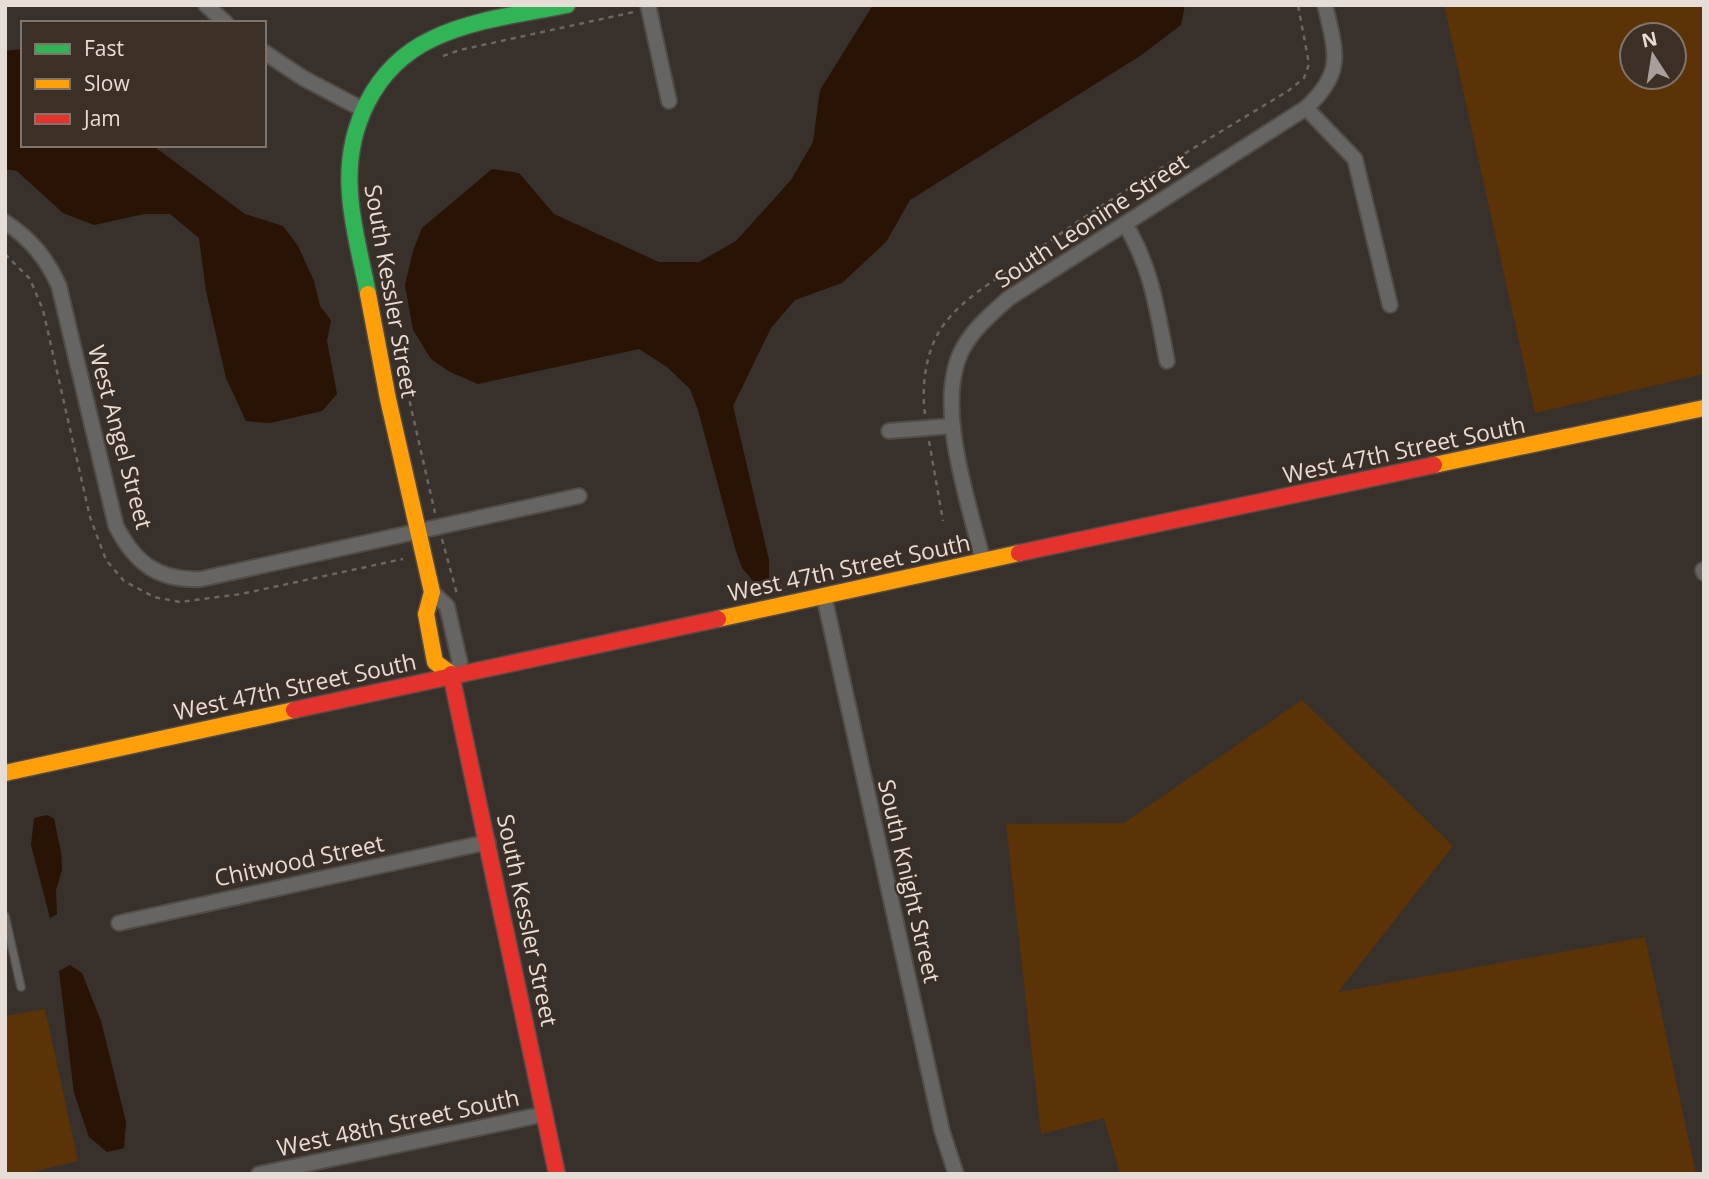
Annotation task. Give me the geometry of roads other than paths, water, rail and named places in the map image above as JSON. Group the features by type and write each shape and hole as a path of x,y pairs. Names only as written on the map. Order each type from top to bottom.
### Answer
{"street":[{"path":"206,5 224,21"},
{"path":"266,53 362,109 389,70 408,53 430,39 454,30 567,5"},
{"name":"South Leonine Street","path":"983,561 952,426 951,395 962,350 974,333 1009,298 1306,108 1325,91 1335,59 1325,5"},
{"path":"648,7 669,101"},
{"path":"1306,108 1355,159 1390,305"},
{"name":"South Kessler Street","path":"362,109 350,149 350,195 388,399 432,592 426,614 435,662 452,675 557,1174"},
{"name":"West Angel Street","path":"5,222 37,248 51,266 59,286 116,526 126,546 153,570 184,580 201,579 579,496"},
{"path":"1125,223 1150,274 1167,360"},
{"name":"West 47th Street South","path":"5,773 1704,408"},
{"path":"889,431 952,426"},
{"name":"South Kessler Street","path":"432,592 447,606 460,663 452,675"},
{"name":"South Knight Street","path":"824,596 940,1120 956,1174"},
{"name":"Chitwood Street","path":"119,923 488,842"},
{"name":"West 48th Street South","path":"259,1174 545,1114"}],"lane":[{"path":"5,916 21,987"}]}
